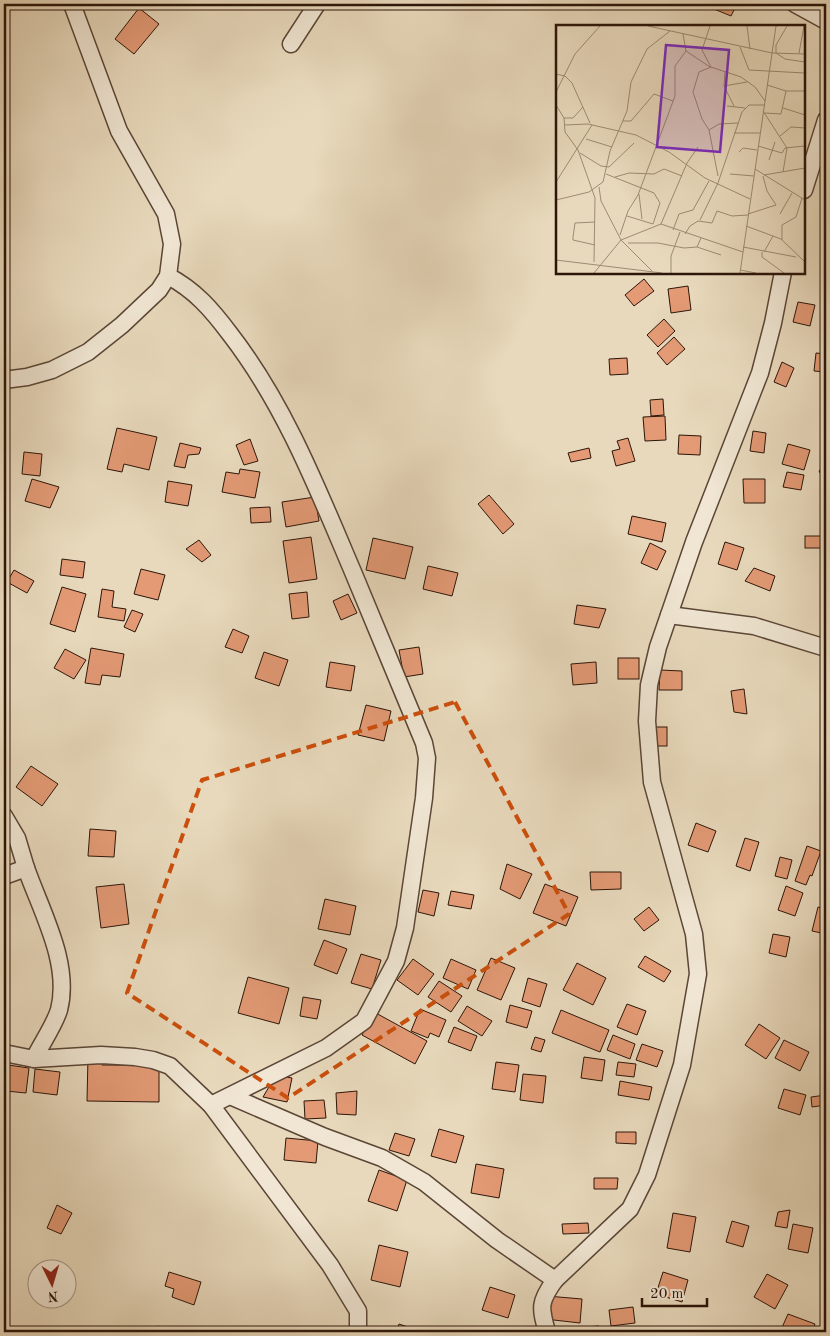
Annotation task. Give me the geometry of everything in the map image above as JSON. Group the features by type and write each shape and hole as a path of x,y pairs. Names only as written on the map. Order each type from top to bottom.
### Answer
{"street":[{"path":"4,380 27,378 52,370 88,352 122,326 159,290 168,276 172,244 166,214 120,131 72,4"},
{"path":"292,44 317,4"},
{"path":"795,4 826,20"},
{"path":"805,187 826,120"},
{"path":"547,1332 541,1305 544,1295 555,1280 630,1209 647,1175 682,1066 692,1018 698,974 694,934 652,782 648,747 649,685 658,647 694,542 760,374 773,324 783,274"},
{"path":"168,276 182,283 203,300 254,365 278,408 320,492 424,743 427,758 424,798 405,928 396,961 364,1021 326,1048 212,1105"},
{"path":"670,615 754,626 826,648"},
{"path":"4,816 17,838 52,938 62,974 58,1010 34,1059"},
{"path":"4,876 26,868"},
{"path":"4,1053 34,1059 100,1055 153,1060 170,1066 212,1105 330,1265 358,1311 358,1332"},
{"path":"230,1096 325,1137 382,1158 424,1182 497,1240 555,1280"}],"highlighted area":[{"path":"455,702 569,914 288,1098 127,993 202,780"}],"building":[{"path":"717,4 737,4 731,16 714,9"},
{"path":"139,8 159,24 134,54 115,39"},
{"path":"644,279 654,291 634,306 625,295"},
{"path":"688,286 691,310 671,313 668,289"},
{"path":"798,302 815,305 810,326 793,322"},
{"path":"664,319 675,331 658,347 647,335"},
{"path":"674,337 685,349 667,365 657,353"},
{"path":"816,353 826,354 826,372 814,371"},
{"path":"627,358 628,374 610,375 609,359"},
{"path":"782,362 794,368 786,387 774,382"},
{"path":"663,399 664,415 651,416 650,400"},
{"path":"665,416 666,440 645,441 643,417"},
{"path":"117,428 157,437 149,470 124,464 122,472 107,469"},
{"path":"753,431 766,433 764,453 750,451"},
{"path":"679,435 701,436 700,455 678,454"},
{"path":"628,438 635,461 616,466 612,451 620,449 617,441"},
{"path":"250,439 258,461 244,465 236,445"},
{"path":"180,443 201,448 199,454 188,455 185,468 174,466"},
{"path":"788,444 810,450 804,470 782,464"},
{"path":"589,448 591,458 571,462 568,453"},
{"path":"24,452 42,454 40,476 22,474"},
{"path":"824,461 826,462 826,475 819,472"},
{"path":"240,469 260,472 255,498 222,492 226,472 239,474"},
{"path":"787,472 804,475 801,490 783,487"},
{"path":"32,479 59,487 50,508 25,501"},
{"path":"743,479 765,479 765,503 744,503"},
{"path":"168,481 192,485 188,506 165,502"},
{"path":"489,495 514,524 503,534 478,504"},
{"path":"315,497 319,521 286,527 282,502"},
{"path":"270,507 271,522 251,523 250,508"},
{"path":"632,516 666,523 662,542 628,534"},
{"path":"805,536 824,536 824,548 805,548"},
{"path":"311,537 317,579 289,583 283,541"},
{"path":"373,538 413,547 405,579 366,570"},
{"path":"199,540 211,555 202,562 186,549"},
{"path":"725,542 744,548 737,570 718,564"},
{"path":"650,543 666,551 657,570 641,563"},
{"path":"62,559 85,562 83,578 60,575"},
{"path":"428,566 458,573 452,596 423,589"},
{"path":"754,568 775,576 770,591 745,581"},
{"path":"141,569 165,575 158,600 134,594"},
{"path":"14,570 34,581 27,593 7,582"},
{"path":"62,587 86,594 75,632 50,624"},
{"path":"102,589 114,591 112,607 126,609 124,621 98,617"},
{"path":"307,592 309,617 292,619 289,594"},
{"path":"348,594 357,613 341,620 333,601"},
{"path":"577,605 606,609 599,628 574,624"},
{"path":"132,610 143,614 135,632 124,627"},
{"path":"233,629 249,636 242,653 225,647"},
{"path":"419,647 423,674 404,677 399,650"},
{"path":"91,648 124,654 120,677 102,675 100,685 85,683"},
{"path":"65,649 86,660 74,679 54,668"},
{"path":"264,652 288,660 279,686 255,678"},
{"path":"618,658 639,658 639,679 618,679"},
{"path":"330,662 355,666 351,691 326,687"},
{"path":"596,662 597,683 573,685 571,664"},
{"path":"660,670 682,671 682,690 659,690"},
{"path":"744,689 747,714 734,712 731,691"},
{"path":"366,705 391,711 384,741 358,735"},
{"path":"655,727 667,727 667,746 655,746"},
{"path":"31,766 58,784 42,806 16,787"},
{"path":"696,823 716,831 708,852 688,845"},
{"path":"90,829 116,831 114,857 88,856"},
{"path":"745,838 759,842 750,871 736,866"},
{"path":"4,841 8,841 8,862 4,862"},
{"path":"807,846 821,851 812,876 810,875 806,885 795,881"},
{"path":"780,857 792,860 787,879 775,876"},
{"path":"507,864 532,874 520,899 500,889"},
{"path":"590,872 621,872 621,889 591,890"},
{"path":"124,884 129,924 101,928 96,887"},
{"path":"545,884 578,897 566,926 533,913"},
{"path":"786,886 803,893 795,916 778,910"},
{"path":"423,890 439,893 434,916 418,912"},
{"path":"451,891 474,895 471,909 448,905"},
{"path":"325,899 356,906 350,935 318,929"},
{"path":"649,907 659,920 644,931 634,919"},
{"path":"818,907 826,909 826,934 812,931"},
{"path":"773,934 790,937 786,957 769,953"},
{"path":"4,939 8,939 4,963"},
{"path":"324,940 347,949 337,974 314,965"},
{"path":"361,954 381,960 372,989 351,983"},
{"path":"645,956 671,971 664,982 638,967"},
{"path":"491,958 515,968 501,1000 477,990"},
{"path":"413,959 434,974 418,995 397,980"},
{"path":"451,959 476,970 468,989 443,978"},
{"path":"577,963 606,978 593,1005 563,990"},
{"path":"248,977 289,988 279,1024 238,1013"},
{"path":"528,978 547,984 540,1007 522,1001"},
{"path":"439,981 462,996 451,1012 428,997"},
{"path":"303,997 321,1000 317,1019 300,1016"},
{"path":"627,1004 646,1011 637,1035 617,1027"},
{"path":"510,1005 532,1011 527,1028 506,1022"},
{"path":"467,1006 492,1021 482,1036 458,1021"},
{"path":"420,1009 446,1020 439,1037 430,1033 428,1038 411,1031"},
{"path":"561,1010 609,1030 600,1052 552,1033"},
{"path":"374,1012 427,1041 415,1064 362,1035"},
{"path":"759,1024 780,1038 766,1059 745,1045"},
{"path":"454,1027 477,1036 471,1051 448,1042"},
{"path":"613,1035 635,1044 630,1059 607,1050"},
{"path":"535,1037 545,1040 541,1052 531,1049"},
{"path":"784,1040 809,1052 800,1071 775,1058"},
{"path":"642,1044 663,1051 657,1067 636,1060"},
{"path":"88,1056 102,1057 102,1065 159,1065 159,1102 87,1101"},
{"path":"584,1057 605,1060 602,1081 581,1078"},
{"path":"496,1062 519,1065 515,1092 492,1089"},
{"path":"618,1062 636,1064 634,1077 616,1075"},
{"path":"8,1065 29,1068 26,1093 6,1091"},
{"path":"35,1069 60,1072 57,1095 33,1092"},
{"path":"523,1074 546,1076 543,1103 520,1100"},
{"path":"276,1075 292,1078 287,1102 263,1097"},
{"path":"620,1081 652,1087 649,1100 618,1095"},
{"path":"784,1089 806,1095 800,1115 778,1108"},
{"path":"357,1091 356,1115 337,1114 336,1093"},
{"path":"826,1095 826,1105 812,1107 811,1097"},
{"path":"324,1100 326,1118 305,1119 304,1101"},
{"path":"439,1129 464,1136 456,1163 431,1156"},
{"path":"616,1132 636,1132 636,1144 616,1143"},
{"path":"395,1133 415,1139 409,1156 389,1150"},
{"path":"286,1138 318,1141 316,1163 284,1160"},
{"path":"476,1164 504,1169 499,1198 471,1193"},
{"path":"379,1170 407,1180 397,1211 368,1201"},
{"path":"594,1178 618,1178 617,1189 594,1189"},
{"path":"57,1205 72,1213 61,1234 47,1228"},
{"path":"790,1210 787,1228 775,1226 778,1212"},
{"path":"673,1213 696,1217 690,1252 667,1248"},
{"path":"732,1221 749,1226 743,1247 726,1242"},
{"path":"588,1223 589,1233 563,1234 562,1224"},
{"path":"793,1224 813,1228 808,1253 788,1249"},
{"path":"379,1245 408,1252 400,1287 371,1280"},
{"path":"169,1272 201,1282 194,1305 172,1297 174,1289 165,1286"},
{"path":"663,1272 688,1280 682,1302 656,1294"},
{"path":"767,1274 788,1285 775,1309 754,1297"},
{"path":"490,1287 515,1295 508,1318 482,1310"},
{"path":"547,1296 582,1299 580,1323 545,1319"},
{"path":"633,1307 635,1323 611,1326 609,1310"},
{"path":"788,1314 815,1324 812,1332 780,1332"},
{"path":"399,1324 414,1329 413,1332 396,1332"},
{"path":"158,1326 178,1332 156,1332"},
{"path":"599,1326 599,1332 585,1332 585,1327"}]}
